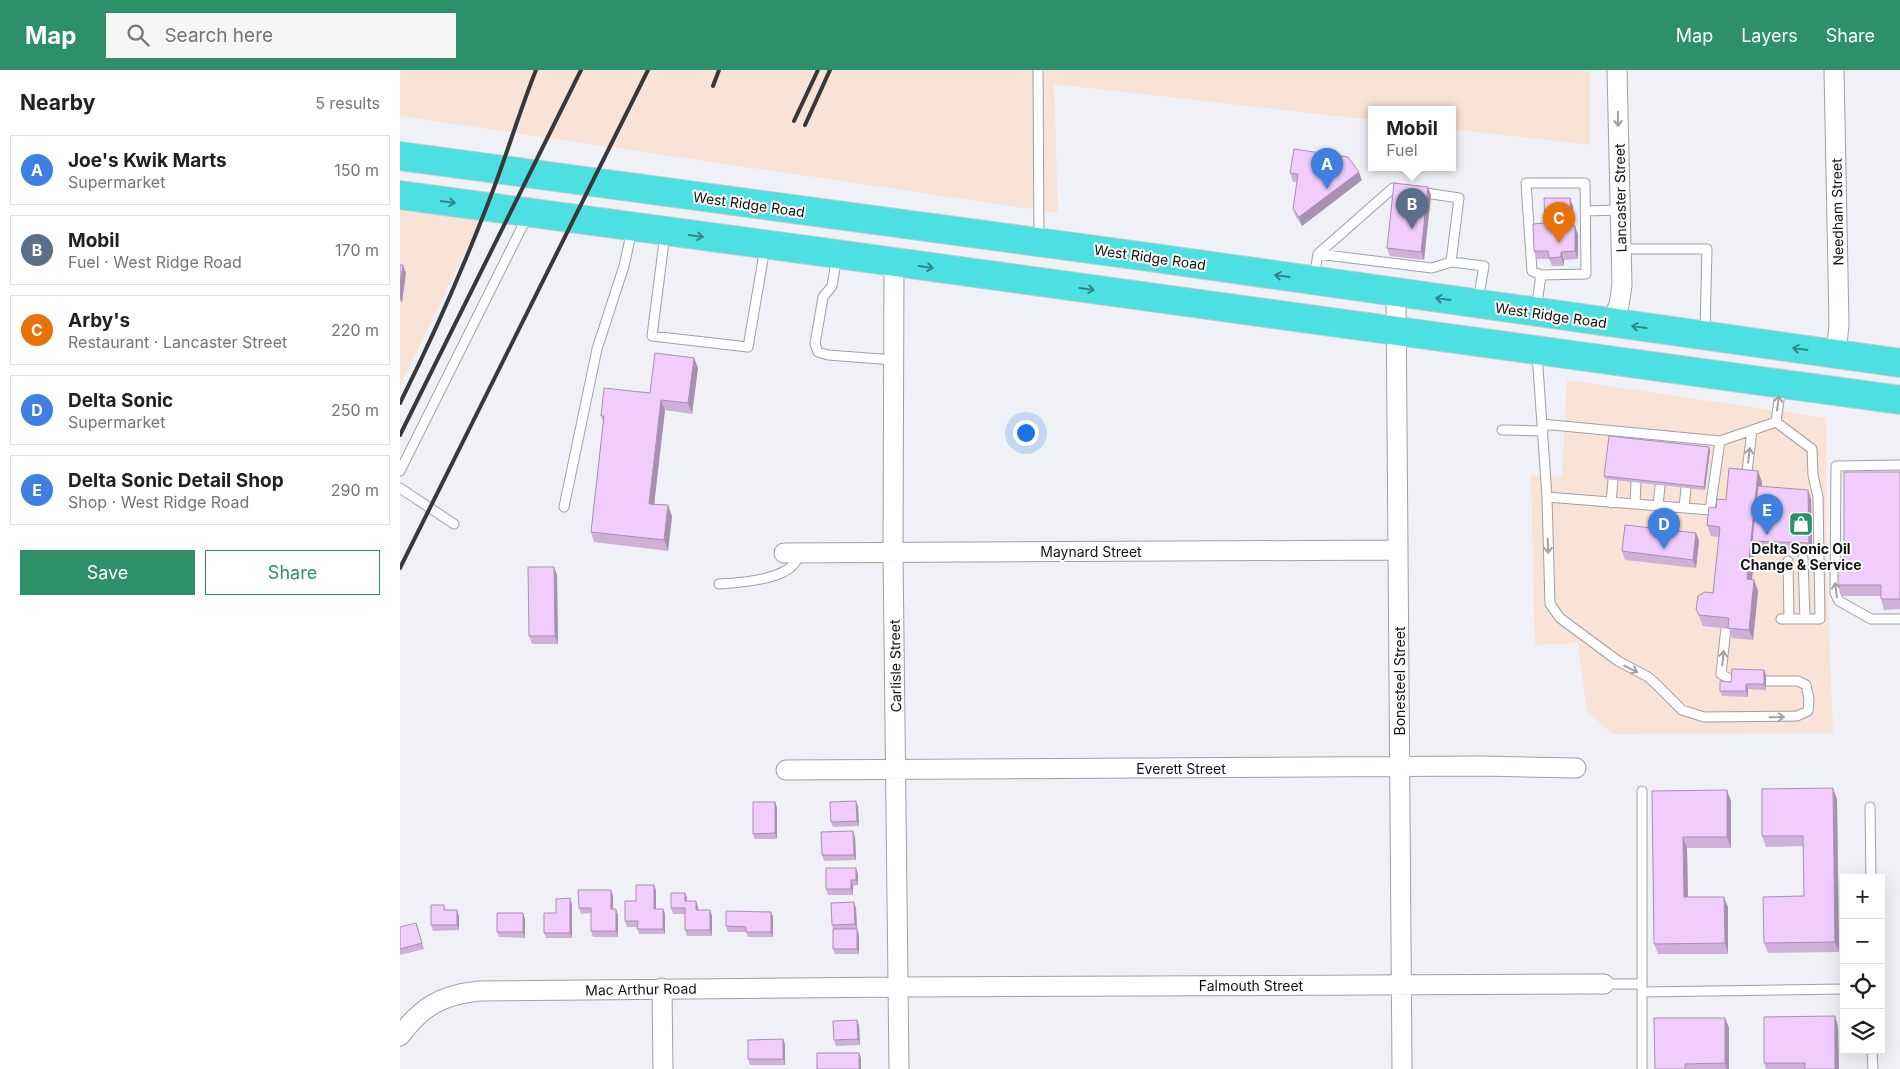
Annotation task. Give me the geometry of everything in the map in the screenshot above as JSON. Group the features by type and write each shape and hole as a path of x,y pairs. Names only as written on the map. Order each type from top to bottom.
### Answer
{"highway":[{"name":"West Ridge Road","path":"400,156 1039,242 1900,363"},
{"path":"400,195 894,263 1397,329 1900,400"}],"street":[{"name":"Lancaster Street","path":"1612,323 1621,294 1617,70"},
{"name":"Needham Street","path":"1834,70 1839,325 1836,354"},
{"name":"Carlisle Street","path":"894,263 894,552 899,1069"},
{"name":"Bonesteel Street","path":"1396,292 1402,1069"},
{"name":"Maynard Street","path":"792,553 1398,550"},
{"name":"Everett Street","path":"786,770 1498,766 1576,768"},
{"name":"Falmouth Street","path":"898,987 1604,984"},
{"name":"Mac Arthur Road","path":"400,1036 409,1023 423,1010 440,999 458,993 662,988 898,987"},
{"path":"662,988 663,1069"}],"lane":[{"path":"1038,70 1039,242"},
{"path":"1526,182 1585,183 1586,274 1540,275 1532,271 1526,182"},
{"path":"1313,280 1318,254 1393,188 1458,198 1451,262"},
{"path":"1586,211 1620,210"},
{"path":"400,471 529,213"},
{"path":"564,507 597,349 624,266 632,227"},
{"path":"665,232 652,336 748,347 766,245"},
{"path":"1621,250 1707,248 1704,336"},
{"path":"1318,254 1432,268 1451,262 1484,266 1477,304"},
{"path":"837,255 832,286 824,297 815,344 818,352 828,356 894,360"},
{"path":"1535,312 1540,275"},
{"path":"1537,350 1547,498 1550,604 1560,618 1618,661 1648,677 1682,710 1704,717 1797,716 1808,711 1809,699 1806,685 1798,681 1766,681"},
{"path":"1776,422 1781,383"},
{"path":"1502,430 1542,428 1616,431 1639,438 1664,440 1690,438 1720,441 1776,422"},
{"path":"1776,422 1812,449 1813,475 1818,497 1820,619 1785,619 1788,561"},
{"path":"1746,480 1752,430"},
{"path":"1615,441 1616,431"},
{"path":"1689,448 1690,438"},
{"path":"1547,498 1710,510 1720,441"},
{"path":"1900,465 1836,466 1835,593 1839,601 1870,619 1900,619"},
{"path":"1611,503 1613,480"},
{"path":"1635,504 1636,482"},
{"path":"1658,506 1660,486"},
{"path":"400,488 454,524"},
{"path":"1684,508 1686,488"},
{"path":"719,584 750,582 778,573 792,567 792,553"},
{"path":"1803,558 1805,619"},
{"path":"1726,628 1721,674 1734,681"},
{"path":"1642,791 1642,1069"},
{"path":"1870,806 1871,874"},
{"path":"1604,984 1642,988 1840,989"},
{"path":"1872,1054 1873,1069"}],"shaded area":[{"path":"400,70 1590,70 1590,145 1456,129 1456,106 1368,106 1368,120 1054,84 1058,213 400,116"},
{"path":"400,195 487,207 400,386"},
{"path":"1567,380 1826,418 1827,584 1833,733 1612,734 1587,711 1578,643 1535,645 1531,475 1562,477"}],"building":[{"path":"1294,149 1348,157 1359,172 1299,217 1293,209 1298,174 1290,173"},
{"path":"1394,183 1428,187 1421,252 1387,248"},
{"path":"1544,198 1570,198 1571,226 1575,226 1575,251 1561,252 1561,257 1549,258 1548,251 1534,251 1533,224 1545,223"},
{"path":"400,265 403,265 400,284"},
{"path":"655,353 694,358 688,403 661,400 649,504 668,505 664,540 591,532 604,416 601,416 604,388 650,393"},
{"path":"1609,436 1709,447 1704,487 1604,476"},
{"path":"1729,468 1758,471 1747,579 1754,580 1749,630 1728,628 1729,618 1699,615 1696,609 1698,596 1705,592 1713,593 1720,527 1707,525 1709,507 1716,508 1717,499 1726,500"},
{"path":"1844,472 1900,472 1900,599 1881,599 1881,585 1838,585 1838,568 1844,568"},
{"path":"1758,486 1808,490 1809,543 1752,541"},
{"path":"1625,525 1696,533 1693,560 1622,551"},
{"path":"528,567 554,567 555,636 529,636"},
{"path":"1732,669 1764,670 1764,684 1746,684 1746,691 1720,691 1720,681 1731,682"},
{"path":"1833,788 1835,942 1764,943 1763,897 1804,896 1803,836 1762,836 1762,789"},
{"path":"1727,790 1727,837 1683,837 1684,897 1724,897 1725,943 1654,944 1652,791"},
{"path":"856,801 857,821 831,822 830,802"},
{"path":"753,802 775,802 775,833 753,834"},
{"path":"853,831 854,855 822,855 821,832"},
{"path":"826,868 856,868 856,880 851,880 851,889 826,889"},
{"path":"636,885 654,885 654,909 663,909 663,929 637,929 638,921 625,921 625,901 636,901"},
{"path":"578,890 611,890 611,909 616,909 616,931 591,931 591,908 579,908"},
{"path":"671,893 685,893 685,901 696,901 696,910 710,910 710,930 685,930 685,908 671,908"},
{"path":"570,898 570,933 544,933 544,913 556,913 556,899"},
{"path":"854,902 855,924 832,925 831,903"},
{"path":"431,905 444,905 444,910 457,910 457,925 431,925"},
{"path":"726,911 771,912 771,932 746,932 746,927 726,926"},
{"path":"497,913 523,913 523,932 497,932"},
{"path":"416,923 422,943 400,949 400,927"},
{"path":"833,929 857,929 857,949 833,949"},
{"path":"1835,1016 1835,1069 1805,1069 1805,1063 1764,1063 1764,1017"},
{"path":"1654,1018 1725,1018 1725,1063 1685,1064 1685,1069 1655,1069"},
{"path":"857,1020 858,1039 834,1040 833,1021"},
{"path":"783,1039 783,1059 748,1059 748,1040"},
{"path":"817,1053 859,1053 859,1069 817,1069"}],"railway":[{"path":"400,403 435,330 467,256 494,189 536,70"},
{"path":"400,435 581,70"},
{"path":"400,568 648,70"},
{"path":"713,86 719,70"},
{"path":"794,121 818,70"},
{"path":"805,125 830,70"}],"place":[{"name":"Joe's Kwik Marts","path":"1327,189"},
{"name":"Mobil","path":"1412,229"},
{"name":"Arby's","path":"1559,243"},
{"name":"Delta Sonic Oil Change & Service","path":"1801,524"},
{"name":"Delta Sonic Detail Shop","path":"1767,535"},
{"name":"Delta Sonic","path":"1664,549"}]}
